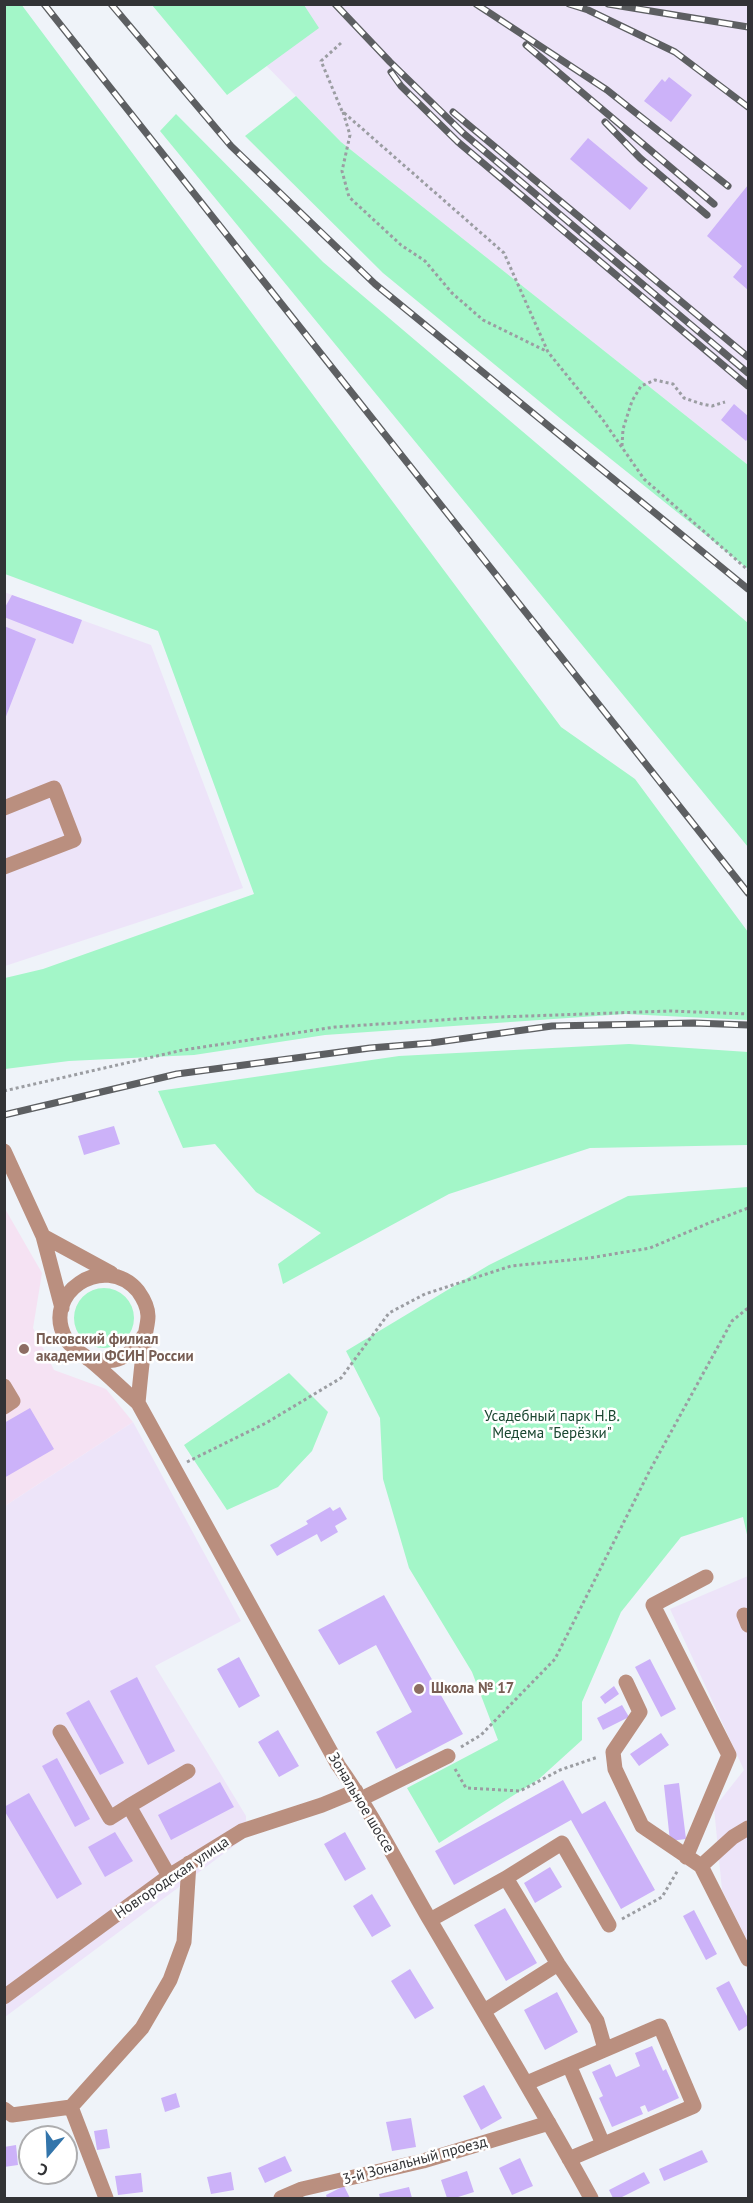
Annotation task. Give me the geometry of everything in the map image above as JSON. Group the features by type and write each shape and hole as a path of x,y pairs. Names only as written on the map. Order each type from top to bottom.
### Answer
{"street":[{"path":"4,808 54,788 74,840 4,867"},
{"name":"Зональное шоссе","path":"4,1151 43,1236 62,1308 61,1323 66,1338 75,1350 138,1403 338,1765 359,1795 527,2083 591,2199"},
{"path":"43,1236 131,1283 143,1298 148,1316 138,1403"},
{"path":"62,1308 68,1294 79,1282 96,1275 114,1275"},
{"path":"88,1359 104,1362 119,1359 135,1350 145,1334"},
{"path":"4,1386 14,1401 4,1407"},
{"path":"686,1857 729,1755 653,1605 705,1577"},
{"path":"626,1682 640,1712 613,1752 615,1769 642,1826 701,1866 748,1959"},
{"path":"60,1732 110,1818 188,1770"},
{"name":"Новгородская улица","path":"4,1997 169,1876 242,1831 359,1795 448,1756"},
{"path":"129,1806 169,1876"},
{"path":"701,1866 734,1837 748,1828"},
{"path":"430,1920 506,1878 562,1843 609,1925"},
{"path":"4,2109 12,2115 71,2107 142,2028 170,1980 184,1942 189,1863"},
{"path":"506,1878 558,1964 597,2021 605,2049"},
{"path":"484,2011 558,1964"},
{"path":"527,2083 660,2026 694,2106 569,2159"},
{"path":"569,2065 603,2144"},
{"path":"71,2107 106,2199"},
{"name":"3-й Зональный проезд","path":"281,2199 302,2189 423,2161 549,2123"}],"path":[{"path":"341,43 321,61 350,135 342,171 349,197 401,245 425,261 452,293 483,320 548,352"},
{"path":"342,111 504,253 548,352 603,420 644,479 748,570"},
{"path":"622,448 623,429 632,401 641,386 655,380 673,384 684,398 702,404 712,406 725,402"},
{"path":"4,1091 183,1050 335,1027 471,1018 670,1011 748,1014"},
{"path":"188,1461 266,1423 341,1378 389,1313 425,1294 511,1266 589,1258 650,1248 748,1208"},
{"path":"613,1752 560,1770 520,1791 466,1788 448,1756 481,1735 555,1659 649,1472 721,1341 732,1321 748,1308"},
{"path":"609,1925 662,1897 686,1857"}],"shaded area":[{"path":"207,5 748,5 748,465 341,142"},
{"path":"4,592 151,645 243,888 5,966"},
{"name":"Псковский филиал академии ФСИН России","path":"4,1207 42,1273 33,1328 54,1370 106,1389 133,1422 5,1506"},
{"path":"133,1422 241,1621 155,1666 246,1816 246,1837 5,2017 5,1506"},
{"path":"748,1576 748,1942 722,1890 714,1808 744,1770 670,1609"}],"green space":[{"path":"21,4 561,727 635,779 748,932 748,1020 625,1014 325,1035 194,1055 69,1061 5,1069 5,978 43,969 254,894 158,631 5,574 4,5"},
{"path":"152,5 304,5 319,28 227,95"},
{"path":"296,96 341,142 748,465 748,569 383,273 245,136"},
{"path":"176,114 323,262 748,623 748,847 160,131"},
{"path":"629,1044 748,1052 748,1145 590,1148 449,1194 283,1284 278,1264 321,1233 256,1192 215,1144 183,1148 158,1091 399,1056"},
{"name":"Усадебный парк Н.В. Медема \"Берёзки\"","path":"748,1187 748,1539 743,1517 681,1537 621,1612 582,1702 582,1740 539,1779 439,1843 407,1788 498,1740 472,1672 409,1568 383,1479 380,1418 346,1351 489,1265 628,1196"},
{"path":"104,1288 121,1293 129,1301 134,1318 129,1335 121,1343 104,1348 87,1343 79,1335 74,1318 79,1301 87,1293"},
{"path":"289,1373 328,1412 312,1451 278,1487 227,1510 184,1445"}],"building":[{"path":"669,77 692,95 671,122 644,101 662,79 665,82"},
{"path":"588,138 648,188 630,210 570,159"},
{"path":"748,185 748,290 733,277 742,266 707,236"},
{"path":"734,404 748,416 746,441 721,420"},
{"path":"12,595 82,620 73,644 4,617 4,609"},
{"path":"4,626 36,639 5,719 4,719"},
{"path":"114,1126 120,1144 84,1155 78,1136"},
{"path":"30,1408 54,1449 4,1478 4,1423"},
{"path":"330,1507 333,1511 340,1507 347,1519 335,1526 338,1532 321,1542 317,1534 277,1556 270,1545 308,1524 306,1521"},
{"name":"Школа № 17","path":"384,1595 463,1734 396,1769 376,1732 412,1712 376,1645 339,1665 318,1630"},
{"path":"239,1657 260,1696 239,1708 217,1669"},
{"path":"650,1659 676,1709 661,1717 635,1667"},
{"path":"137,1677 175,1751 148,1765 110,1691"},
{"path":"614,1686 619,1694 605,1704 600,1697"},
{"path":"89,1700 124,1763 100,1775 66,1713"},
{"path":"622,1705 629,1717 603,1730 597,1718"},
{"path":"278,1730 299,1766 279,1777 258,1742"},
{"path":"661,1733 669,1745 639,1766 630,1754"},
{"path":"57,1758 90,1819 75,1827 42,1766"},
{"path":"563,1780 582,1814 605,1801 655,1890 621,1909 571,1820 454,1885 435,1851"},
{"path":"220,1782 234,1807 171,1840 158,1815"},
{"path":"679,1783 686,1839 670,1841 664,1785"},
{"path":"29,1793 82,1884 57,1899 4,1810 4,1807"},
{"path":"115,1832 133,1861 105,1877 88,1847"},
{"path":"345,1832 366,1869 345,1881 324,1844"},
{"path":"550,1867 562,1887 535,1903 524,1883"},
{"path":"372,1894 391,1926 372,1937 353,1906"},
{"path":"505,1908 537,1963 506,1981 474,1925"},
{"path":"694,1910 717,1954 706,1960 683,1916"},
{"path":"410,1969 434,2008 415,2019 391,1981"},
{"path":"729,1981 748,2018 748,2025 739,2031 716,1988"},
{"path":"557,1992 578,2032 545,2050 524,2010"},
{"path":"652,2046 663,2071 666,2069 679,2098 648,2112 645,2105 640,2107 643,2114 612,2127 599,2098 603,2096 592,2072 610,2064 616,2077 640,2066 635,2053"},
{"path":"484,2085 502,2118 481,2130 463,2096"},
{"path":"176,2093 180,2107 165,2112 161,2098"},
{"path":"411,2118 416,2147 392,2151 386,2122"},
{"path":"107,2129 110,2148 97,2150 94,2131"},
{"path":"16,2145 18,2165 4,2167 4,2147"},
{"path":"702,2150 708,2162 664,2181 659,2169"},
{"path":"285,2156 292,2171 265,2183 258,2168"},
{"path":"520,2158 533,2186 512,2195 499,2168"},
{"path":"467,2171 474,2192 447,2198 441,2180"},
{"path":"231,2172 234,2190 211,2194 207,2177"},
{"path":"644,2172 650,2183 620,2198 613,2198 609,2190"},
{"path":"141,2173 143,2192 118,2195 115,2176"},
{"path":"344,2186 350,2198 327,2198 326,2195"},
{"path":"409,2187 412,2198 380,2198 379,2194"}],"railway":[{"path":"44,4 748,893"},
{"path":"111,4 231,146 375,284 748,589"},
{"path":"335,4 390,62 463,133 748,373"},
{"path":"476,4 607,90 728,186"},
{"path":"569,4 588,10 675,52 748,107"},
{"path":"608,4 748,27"},
{"path":"526,45 714,204"},
{"path":"391,72 401,86 458,142 748,386"},
{"path":"453,112 748,357"},
{"path":"605,122 640,158 707,215"},
{"path":"4,1115 177,1074 370,1048 431,1043 552,1026 694,1023 748,1025"}],"place":[{"name":"Псковский филиал академии ФСИН России","path":"24,1349"},
{"name":"Школа № 17","path":"419,1689"}]}
